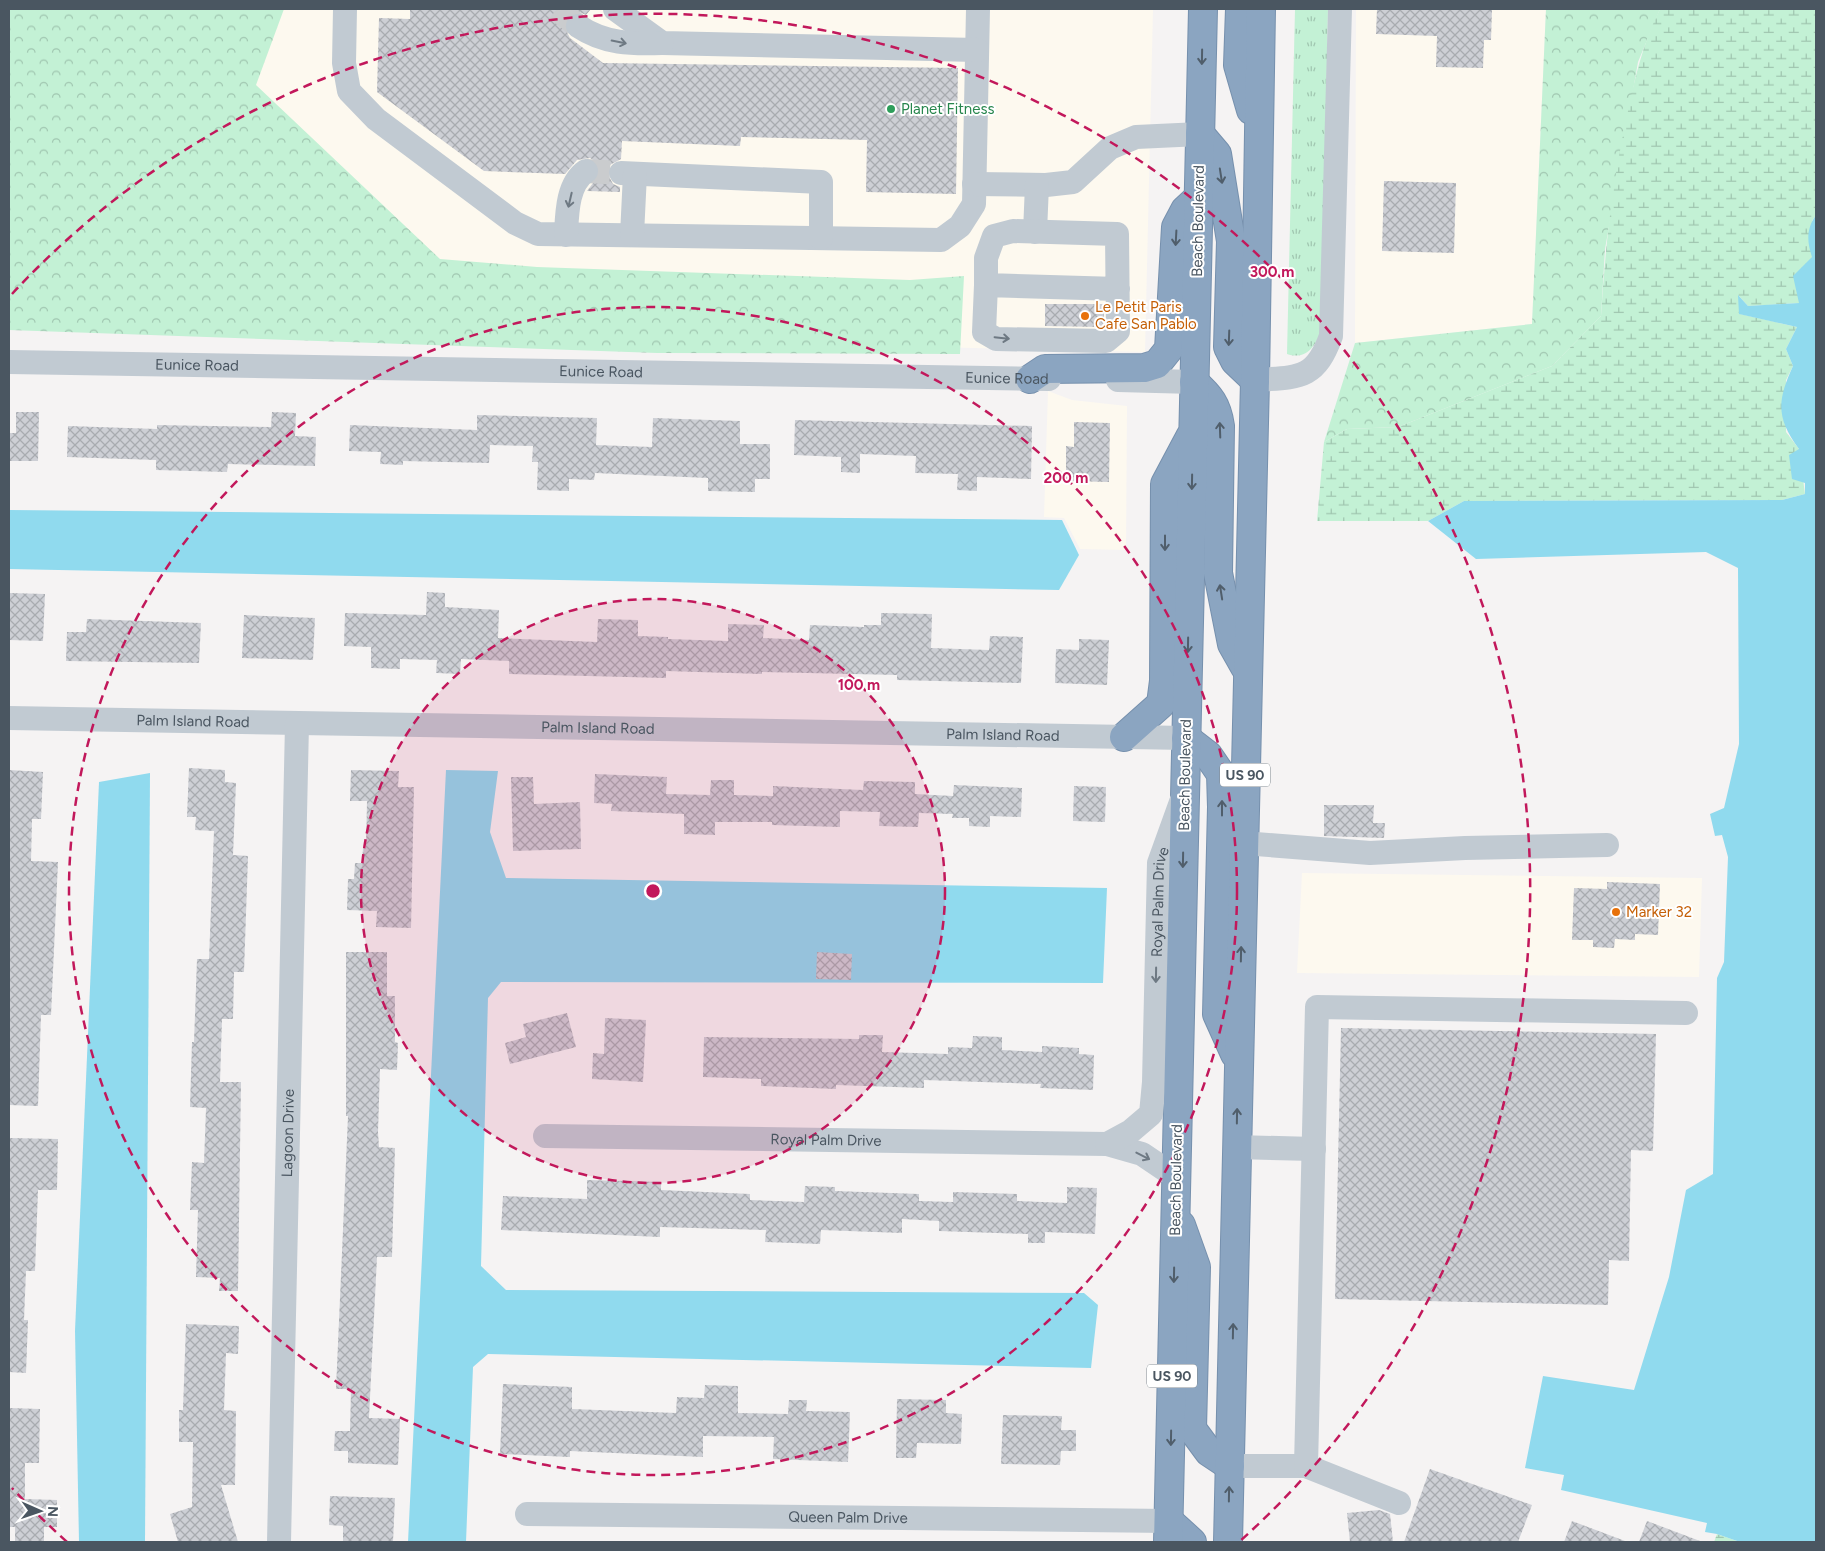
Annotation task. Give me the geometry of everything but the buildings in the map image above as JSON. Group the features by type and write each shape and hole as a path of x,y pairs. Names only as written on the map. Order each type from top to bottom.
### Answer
{"highway":[{"name":"Beach Boulevard","path":"1168,1532 1203,9"},
{"path":"1240,9 1238,65 1258,136"},
{"name":"US 90","path":"1228,1542 1255,380 1261,9"},
{"path":"1200,134 1217,154 1231,241 1228,347 1235,361 1255,380"},
{"path":"1030,379 1045,370 1144,368 1156,364 1163,358 1169,349 1171,330 1176,227 1185,210 1199,198"},
{"path":"1194,382 1211,397 1218,410 1220,426 1218,573 1232,644 1248,670"},
{"path":"1124,736 1161,704 1164,681 1165,484 1193,431"},
{"path":"1186,738 1208,755 1221,774 1222,808 1217,1014 1238,1062"},
{"path":"1176,1209 1196,1267 1192,1429 1208,1452 1230,1466"},
{"path":"1168,1532 1192,1542"}],"street":[{"path":"345,9 344,63 349,91 376,119 515,222 538,234 941,240 960,226 974,204 978,9"},
{"path":"615,9 662,43"},
{"path":"1255,380 1292,376 1313,370 1324,356 1331,336 1340,9"},
{"path":"578,26 592,36 622,44 662,43 977,50"},
{"path":"974,184 1037,185 1073,182 1110,148 1136,137 1200,134"},
{"path":"566,235 570,196 579,176 586,171"},
{"path":"632,235 628,174 822,182 821,238"},
{"path":"1035,232 1037,185"},
{"path":"1013,232 1035,232 1117,234 1118,331 1106,341 996,339 984,332 986,258 994,236 1013,232"},
{"path":"986,285 1118,289"},
{"name":"Eunice Road","path":"9,362 1194,382"},
{"name":"Palm Island Road","path":"9,718 1186,738"},
{"name":"Lagoon Drive","path":"279,1542 297,724"},
{"name":"Royal Palm Drive","path":"1107,1144 1131,1132 1151,1114 1154,1082 1159,863 1185,791"},
{"path":"1243,843 1370,852 1607,845"},
{"path":"1306,1466 1317,1007 1686,1013"},
{"name":"Royal Palm Drive","path":"545,1136 1107,1144 1142,1154 1176,1177"},
{"path":"1236,1147 1314,1149"},
{"path":"1230,1466 1306,1466 1400,1503"},
{"name":"Queen Palm Drive","path":"527,1514 1168,1532"}],"shaded area":[{"path":"247,9 1153,9 1145,352 235,331"},
{"path":"1356,9 1546,9 1532,324 1355,343"},
{"path":"1048,391 1072,400 1127,406 1126,550 1080,549 1064,518 1044,517"},
{"path":"1302,873 1702,878 1699,977 1297,973"}],"green space":[{"path":"9,9 284,9 256,85 440,259 537,267 910,280 964,276 960,354 657,353 9,330"},
{"path":"1295,9 1328,9 1322,328 1310,350 1294,356 1287,354"},
{"path":"1546,9 1660,9 1638,62 1605,249 1601,316 1552,366 1398,427 1347,429 1324,442 1355,343 1532,324"},
{"path":"1660,9 1816,9 1816,215 1812,221 1812,257 1800,303 1748,306 1739,296 1740,314 1797,327 1786,349 1793,366 1786,380 1786,432 1799,449 1805,494 1782,500 1464,501 1428,521 1317,521 1324,442 1347,429 1398,427 1552,366 1601,316 1610,218 1621,145 1639,64 1648,36"},
{"path":"1717,1534 1740,1542 1714,1542"}],"water":[{"path":"1816,215 1816,1542 1740,1542 1705,1532 1707,1523 1561,1490 1564,1475 1525,1468 1543,1376 1634,1390 1669,1277 1686,1190 1713,1174 1717,978 1724,962 1728,857 1722,835 1715,836 1710,814 1724,808 1739,744 1738,568 1706,552 1476,559 1428,521 1464,501 1782,500 1805,494 1805,483 1792,479 1789,455 1799,449 1786,428 1781,409 1784,389 1793,366 1786,349 1797,327 1739,314 1738,295 1748,306 1799,303 1793,276 1812,257 1808,236 1810,225"},
{"path":"9,510 1062,520 1079,555 1059,590 9,569"},
{"path":"446,770 498,771 490,832 506,878 1107,888 1103,983 501,982 488,998 481,1266 506,1290 1084,1293 1098,1305 1091,1368 488,1354 473,1367 466,1542 408,1542"},
{"path":"150,773 145,1542 79,1542 75,1331 99,782"}],"tunnel":[{"path":"557,9 578,26"},
{"path":"586,171 621,173"}],"place":[{"name":"Planet Fitness","path":"891,109"},
{"name":"Le Petit Paris Cafe San Pablo","path":"1085,316"},
{"name":"Marker 32","path":"1616,912"}]}
